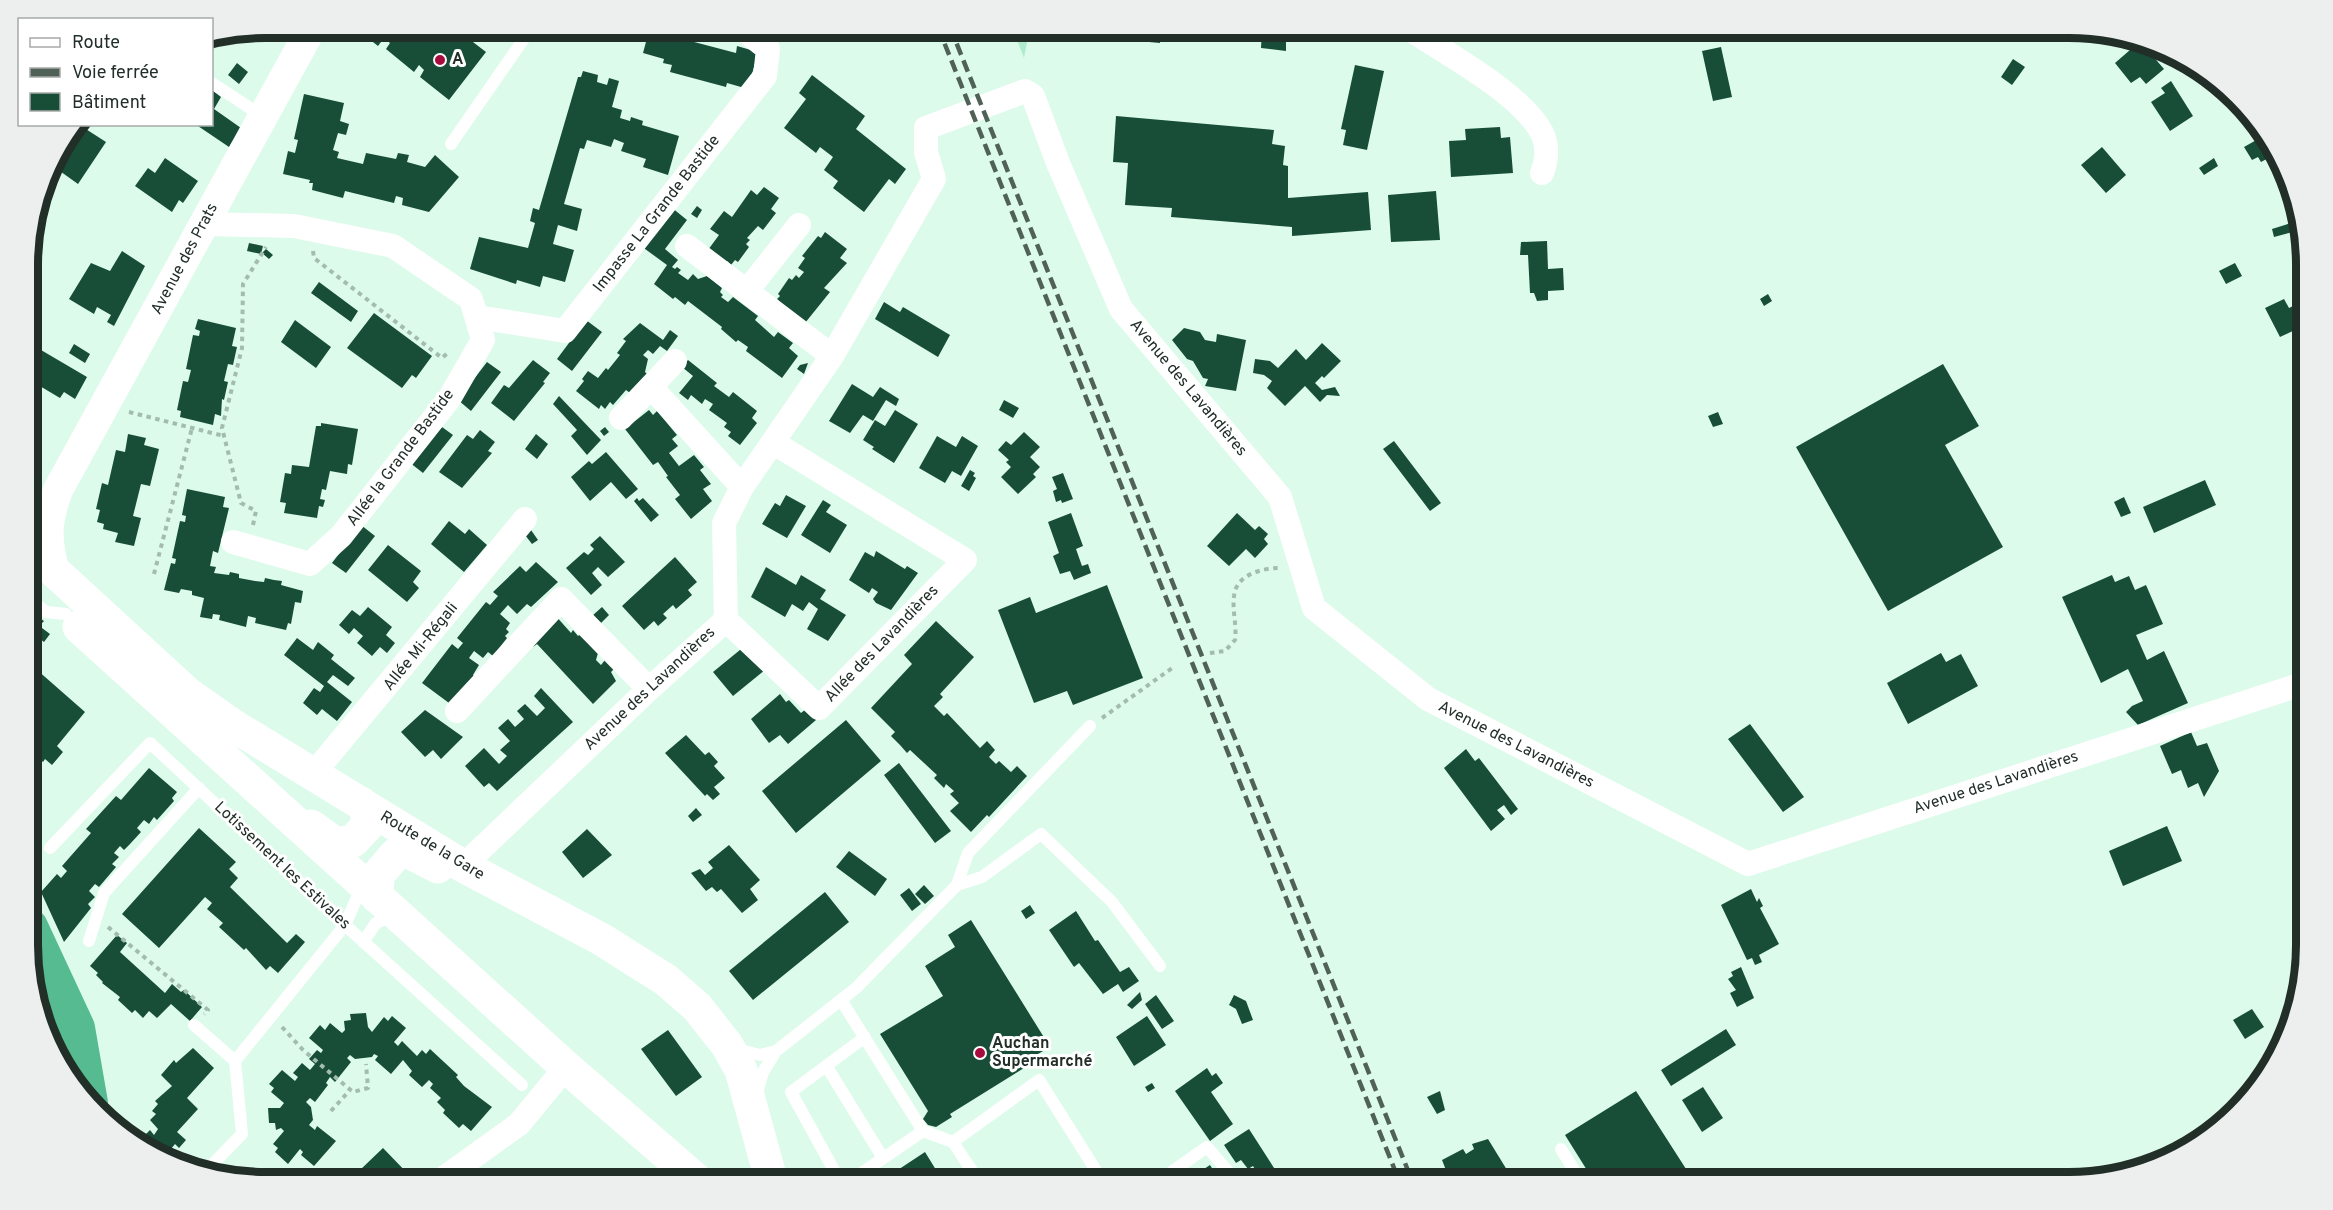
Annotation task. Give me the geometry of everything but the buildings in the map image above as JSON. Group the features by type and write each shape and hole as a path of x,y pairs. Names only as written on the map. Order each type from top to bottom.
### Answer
{"main road":[{"name":"Route de la Gare","path":"42,573 66,614 297,826 566,1067 687,1172"},
{"name":"Route de la Gare","path":"42,573 187,693 231,724 305,767 463,866 600,939 666,980 697,1007 727,1045 741,1070 754,1112 762,1172"},
{"path":"232,766 234,754 240,747 305,767"},
{"path":"297,826 313,826 336,844 353,841 367,826 367,812 362,803"},
{"path":"379,899 378,875 396,854 407,850 444,870 463,866"},
{"path":"649,1139 662,1142 702,1172"}],"street":[{"name":"Avenue des Prats","path":"42,573 50,514 58,490 262,116 297,38"},
{"name":"Impasse La Grande Bastide","path":"477,317 565,331 765,76 768,49 754,38"},
{"path":"1423,38 1491,83 1529,114 1543,134 1547,160 1542,173"},
{"name":"Avenue des Lavandières","path":"463,866 649,689 726,620 724,523 742,487 832,356 934,178 926,152 926,128 1025,91 1033,96 1058,163 1121,309 1280,497 1314,608 1428,699 1748,864 2296,686"},
{"name":"Allée la Grande Bastide","path":"204,224 271,225 311,229 393,246 471,299 483,340 448,399 341,536 309,564 242,544"},
{"path":"747,291 798,225"},
{"path":"687,246 832,356"},
{"path":"621,418 652,388 675,361"},
{"path":"652,388 742,487"},
{"name":"Allée des Lavandières","path":"726,620 819,708 965,560 774,443"},
{"name":"Avenue des Prats","path":"38,511 58,490"},
{"name":"Allée Mi-Régali","path":"305,767 525,519"},
{"path":"457,711 561,599 649,689"},
{"path":"452,1172 519,1124 566,1067"}],"lane":[{"path":"451,144 524,38"},
{"path":"213,84 262,116"},
{"path":"38,606 46,612 66,614"},
{"path":"754,1112 763,1072 776,1051 841,1000 957,885 968,853 1090,726"},
{"name":"Lotissement les Estivales","path":"50,849 150,743 363,942 522,1085"},
{"path":"89,941 104,893 199,788"},
{"path":"957,885 982,877 1041,834 1112,902 1160,966"},
{"path":"235,1061 345,925 379,899"},
{"path":"363,942 376,923 379,899"},
{"path":"841,1000 923,1131 953,1142 973,1172"},
{"path":"194,1025 235,1061 242,1134 211,1166"},
{"path":"835,1172 790,1092 865,1037"},
{"path":"727,1045 760,1054 776,1051"},
{"path":"826,1067 883,1158"},
{"path":"953,1142 1039,1080 1097,1172"},
{"path":"863,1172 923,1131"},
{"path":"1172,1172 1207,1147 1229,1172"},
{"path":"1561,1149 1575,1172"}],"path":[{"path":"242,544 256,511 241,503 222,428 242,348 243,284 268,243 271,225"},
{"path":"311,229 314,258 442,358 455,345 472,358"},
{"path":"105,406 224,436"},
{"path":"154,574 192,428"},
{"path":"1210,653 1225,651 1235,640 1234,594 1245,578 1261,568 1302,568"},
{"path":"1090,726 1175,666"},
{"path":"96,917 208,1010 194,1025"},
{"path":"271,1016 303,1050 353,1092 368,1088 366,1064"},
{"path":"331,1111 350,1090"}],"green space":[{"path":"1016,38 1028,38 1024,58"}],"waterway":[{"path":"38,946 76,1028 86,1086"}],"railway":[{"path":"942,38 1396,1172"},
{"path":"954,38 1409,1172"}],"place":[{"name":"A","path":"440,60"},
{"name":"Auchan Supermarché","path":"980,1053"}]}
